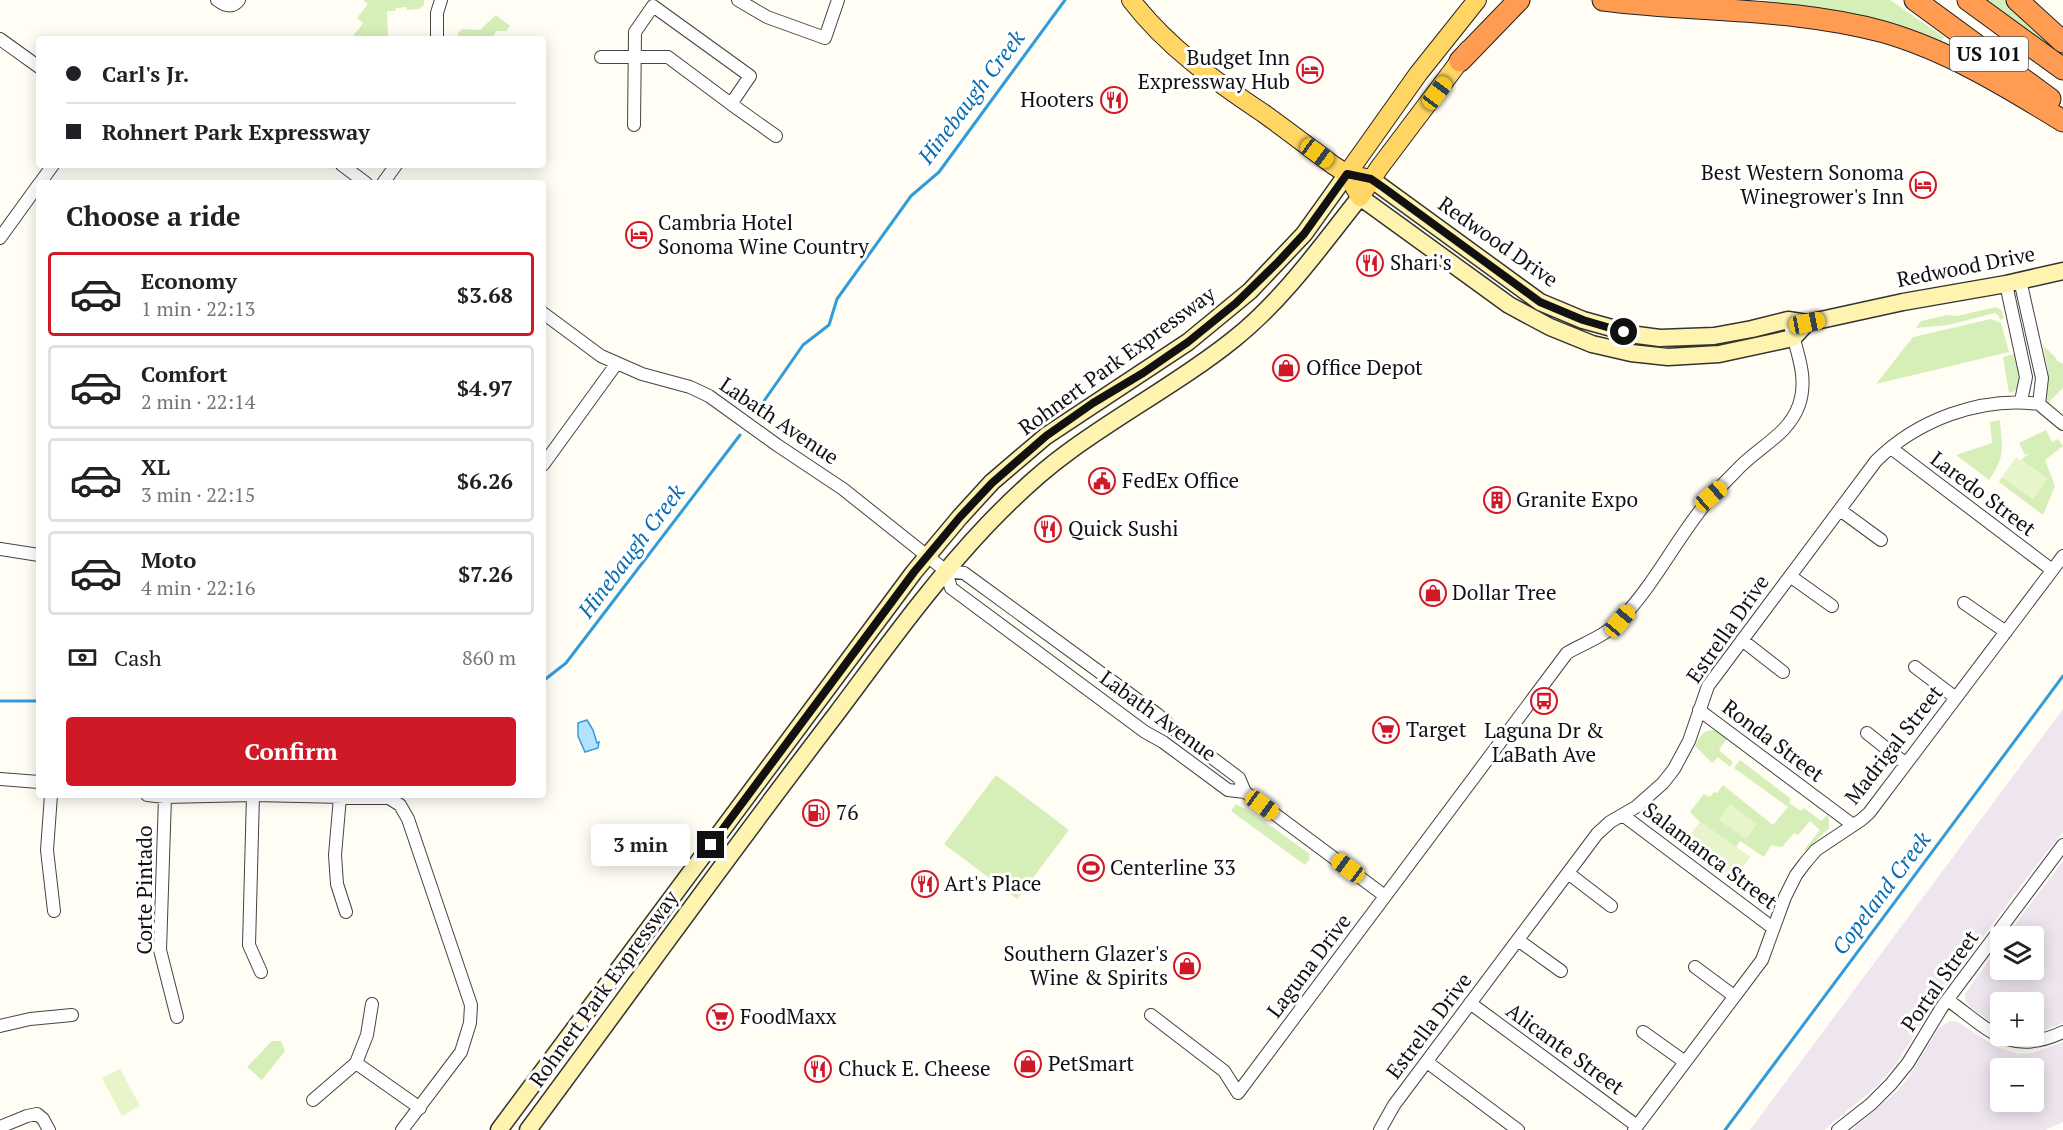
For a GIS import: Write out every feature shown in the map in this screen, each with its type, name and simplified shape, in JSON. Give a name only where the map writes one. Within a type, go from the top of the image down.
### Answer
[{"type":"highway","points":[[1460,62],[1519,0]]},
{"type":"highway","points":[[1603,0],[1800,16],[1886,33],[1961,62],[2063,121]]},
{"type":"highway","name":"US 101","points":[[1915,0],[2063,108]]},
{"type":"highway","name":"US 101","points":[[1968,0],[2063,69]]},
{"type":"highway","points":[[2016,0],[2063,42]]},
{"type":"main road","name":"Redwood Drive","points":[[1131,0],[1153,27],[1187,58],[1249,105],[1347,174],[1371,179],[1525,292],[1558,310],[1583,320],[1636,335],[1683,338],[1714,336],[1788,320],[1807,323],[2063,271]]},
{"type":"main road","name":"Rohnert Park Expressway","points":[[499,1130],[928,555],[992,483],[1032,448],[1093,403],[1188,342],[1250,291],[1304,234],[1418,74],[1477,0]]},
{"type":"main road","name":"Rohnert Park Expressway","points":[[528,1130],[684,916],[946,571],[987,525],[1037,476],[1068,452],[1205,362],[1237,338],[1269,308],[1360,197],[1371,179],[1507,0]]},
{"type":"main road","name":"Redwood Drive","points":[[1347,174],[1360,197],[1509,305],[1550,327],[1592,344],[1631,353],[1668,357],[1719,354],[1793,338]]},
{"type":"main road","points":[[1793,338],[1807,323]]},
{"type":"main road","points":[[1143,373],[1157,392]]},
{"type":"main road","points":[[669,902],[684,916]]},
{"type":"main road","points":[[590,1007],[609,1021]]},
{"type":"street","points":[[217,0],[225,6],[236,4],[239,0]]},
{"type":"street","points":[[437,36],[437,13],[441,0]]},
{"type":"street","points":[[738,0],[767,17],[825,38],[838,0]]},
{"type":"street","points":[[634,125],[635,33],[653,6],[750,76],[731,104]]},
{"type":"street","points":[[0,39],[36,65]]},
{"type":"street","points":[[601,57],[668,57],[776,136]]},
{"type":"street","points":[[346,168],[362,180]]},
{"type":"street","points":[[0,238],[36,189]]},
{"type":"street","points":[[2013,282],[2026,377],[2020,401]]},
{"type":"street","points":[[2013,282],[2042,378],[2038,404],[2063,424]]},
{"type":"street","name":"Labath Avenue","points":[[546,315],[601,356],[642,374],[690,387],[709,396],[843,489],[946,571],[951,588],[1145,732],[1163,742],[1227,790],[1245,792]]},
{"type":"street","name":"Laguna Drive","points":[[1151,1015],[1224,1071],[1238,1093],[1567,653],[1597,639],[1620,621],[1711,496],[1742,464],[1773,441],[1789,423],[1798,408],[1804,384],[1788,320]]},
{"type":"street","points":[[546,461],[617,363]]},
{"type":"street","name":"Estrella Drive","points":[[1380,1130],[1394,1105],[1603,827],[1624,816],[1657,789],[1674,769],[1689,741],[1708,686],[1876,461],[1925,425],[1946,416],[1981,406],[2020,401],[2038,404]]},
{"type":"street","name":"Laredo Street","points":[[1891,448],[2052,570]]},
{"type":"street","points":[[1840,510],[1881,540]]},
{"type":"street","points":[[0,549],[36,555]]},
{"type":"street","name":"Madrigal Street","points":[[1636,1128],[1762,960],[1789,888],[1805,863],[1823,845],[1869,813],[2063,556]]},
{"type":"street","name":"Labath Avenue","points":[[946,571],[964,573],[1157,714],[1239,778],[1245,792],[1385,896]]},
{"type":"street","points":[[1790,576],[1832,606]]},
{"type":"street","points":[[1964,603],[2006,632]]},
{"type":"street","points":[[1742,640],[1783,672]]},
{"type":"street","points":[[1915,667],[1956,698]]},
{"type":"street","name":"Ronda Street","points":[[1699,710],[1853,825]]},
{"type":"street","points":[[1867,733],[1906,764]]},
{"type":"street","points":[[0,779],[36,782]]},
{"type":"street","points":[[51,798],[47,850],[54,911]]},
{"type":"street","name":"Corte Pintado","points":[[165,798],[160,950],[177,1017]]},
{"type":"street","points":[[253,798],[249,945],[261,972]]},
{"type":"street","points":[[340,798],[334,855],[337,884],[346,912]]},
{"type":"street","points":[[389,798],[400,805],[408,819],[471,1005],[470,1023],[461,1052],[402,1130]]},
{"type":"street","name":"Salamanca Street","points":[[1624,816],[1773,928]]},
{"type":"street","name":"Portal Street","points":[[1838,1130],[1871,1104],[1908,1063],[1948,1000],[2063,845]]},
{"type":"street","points":[[1568,873],[1611,906]]},
{"type":"street","points":[[1518,940],[1561,971]]},
{"type":"street","points":[[1695,967],[1734,996]]},
{"type":"street","points":[[1948,1000],[2004,1038],[2018,1042],[2034,1043],[2063,1032]]},
{"type":"street","name":"Alicante Street","points":[[1470,1003],[1636,1128]]},
{"type":"street","points":[[313,1100],[356,1063],[367,1035],[372,1004]]},
{"type":"street","points":[[0,1026],[30,1019],[72,1015]]},
{"type":"street","points":[[1643,1032],[1685,1062]]},
{"type":"street","points":[[1427,1062],[1518,1130]]},
{"type":"street","points":[[356,1063],[420,1108]]},
{"type":"street","points":[[0,1127],[37,1114],[49,1130]]},
{"type":"shaded area","points":[[2063,709],[2063,832],[1936,1000],[1896,1064],[1877,1086],[1824,1130],[1750,1130]]},
{"type":"shaded area","points":[[2063,861],[2063,1023],[2044,1030],[2044,992],[1990,992],[1990,1021],[1970,1007],[1965,999],[1965,994],[1990,959],[1990,980],[2044,980],[2044,926],[2014,926]]},
{"type":"shaded area","points":[[1950,1021],[1958,1022],[1990,1043],[1990,1046],[2018,1054],[2033,1053],[2063,1042],[2063,1122],[2045,1130],[1852,1130],[1897,1091],[1909,1077],[1938,1029]]},
{"type":"green space","points":[[363,0],[424,0],[424,5],[419,9],[407,10],[406,7],[387,11],[388,36],[353,36],[363,23],[357,18],[368,4]]},
{"type":"green space","points":[[1765,0],[1890,0],[1944,37],[1941,42],[1893,23]]},
{"type":"green space","points":[[1983,0],[2006,0],[2063,50],[2063,59]]},
{"type":"green space","points":[[496,15],[510,26],[506,31],[496,31],[494,36],[458,36],[462,29],[480,30]]},
{"type":"green space","points":[[1996,307],[2002,311],[2004,318],[2000,320],[1995,313],[1948,325],[1916,328],[1921,321]]},
{"type":"green space","points":[[1991,319],[2001,323],[2009,352],[1876,384],[1913,337]]},
{"type":"green space","points":[[2043,345],[2056,360],[2063,364],[2063,388],[2048,403],[2045,396],[2048,371]]},
{"type":"green space","points":[[2014,354],[2015,358],[2018,358],[2020,379],[2017,388],[2009,393],[2003,357]]},
{"type":"green space","points":[[2000,420],[2002,452],[1989,480],[1956,455],[1992,443],[1990,422]]},
{"type":"green space","points":[[2046,430],[2052,442],[2058,439],[2063,446],[2045,460],[2055,486],[2043,515],[1999,482],[2002,477],[2033,499],[2047,479],[2021,460],[2030,453],[2025,455],[2019,443]]},
{"type":"green space","points":[[2016,457],[2047,479],[2033,499],[2002,477]]},
{"type":"green space","points":[[1714,730],[1722,733],[1727,739],[1719,750],[1733,762],[1730,767],[1718,757],[1712,763],[1695,746],[1704,733]]},
{"type":"green space","points":[[1740,760],[1791,799],[1789,803],[1801,811],[1804,808],[1821,821],[1827,815],[1829,828],[1806,851],[1804,850],[1820,830],[1810,821],[1798,835],[1794,833],[1782,847],[1771,845],[1764,857],[1740,841],[1736,847],[1750,857],[1734,879],[1685,843],[1700,822],[1690,812],[1704,794],[1710,797],[1714,792],[1717,793],[1723,785],[1773,825],[1788,807],[1734,768]]},
{"type":"green space","points":[[996,775],[1069,830],[1017,899],[944,844]]},
{"type":"green space","points":[[1236,804],[1310,854],[1305,865],[1231,811]]},
{"type":"green space","points":[[1730,804],[1757,824],[1746,839],[1719,820]]},
{"type":"green space","points":[[1701,822],[1750,857],[1734,879],[1685,843]]},
{"type":"green space","points":[[272,1041],[281,1041],[285,1051],[262,1080],[247,1067]]},
{"type":"green space","points":[[120,1069],[140,1106],[122,1116],[102,1078]]},
{"type":"water","points":[[587,720],[597,743],[599,742],[598,748],[585,752],[578,736],[578,723]]},
{"type":"waterway","name":"Hinebaugh Creek","points":[[755,414],[803,345],[829,325],[837,299],[911,196],[939,172],[1065,0]]},
{"type":"waterway","name":"Hinebaugh Creek","points":[[546,679],[566,663],[740,435]]},
{"type":"waterway","name":"Copeland Creek","points":[[1725,1130],[2063,676]]},
{"type":"waterway","name":"Hinebaugh Creek","points":[[0,701],[36,701]]},
{"type":"place","name":"Budget Inn Expressway Hub","points":[[1310,70]]},
{"type":"place","name":"Hooters","points":[[1114,100]]},
{"type":"place","name":"Best Western Sonoma Winegrower's Inn","points":[[1923,185]]},
{"type":"place","name":"Cambria Hotel Sonoma Wine Country","points":[[639,235]]},
{"type":"place","name":"Shari's","points":[[1370,263]]},
{"type":"place","name":"Office Depot","points":[[1286,368]]},
{"type":"place","name":"FedEx Office","points":[[1102,481]]},
{"type":"place","name":"Granite Expo","points":[[1497,500]]},
{"type":"place","name":"Quick Sushi","points":[[1048,529]]},
{"type":"place","name":"Dollar Tree","points":[[1433,593]]},
{"type":"place","name":"Laguna Dr & LaBath Ave","points":[[1544,701]]},
{"type":"place","name":"Target","points":[[1386,730]]},
{"type":"place","name":"76","points":[[816,813]]},
{"type":"place","name":"Centerline 33","points":[[1091,868]]},
{"type":"place","name":"Art's Place","points":[[925,884]]},
{"type":"place","name":"Southern Glazer's Wine & Spirits","points":[[1187,966]]},
{"type":"place","name":"FoodMaxx","points":[[720,1017]]},
{"type":"place","name":"PetSmart","points":[[1028,1064]]},
{"type":"place","name":"Chuck E. Cheese","points":[[818,1069]]},
{"type":"route","points":[[711,845],[914,572],[992,483],[1046,436],[1188,342],[1250,291],[1304,234],[1347,174],[1371,179],[1540,302],[1568,315],[1624,332]]}]
